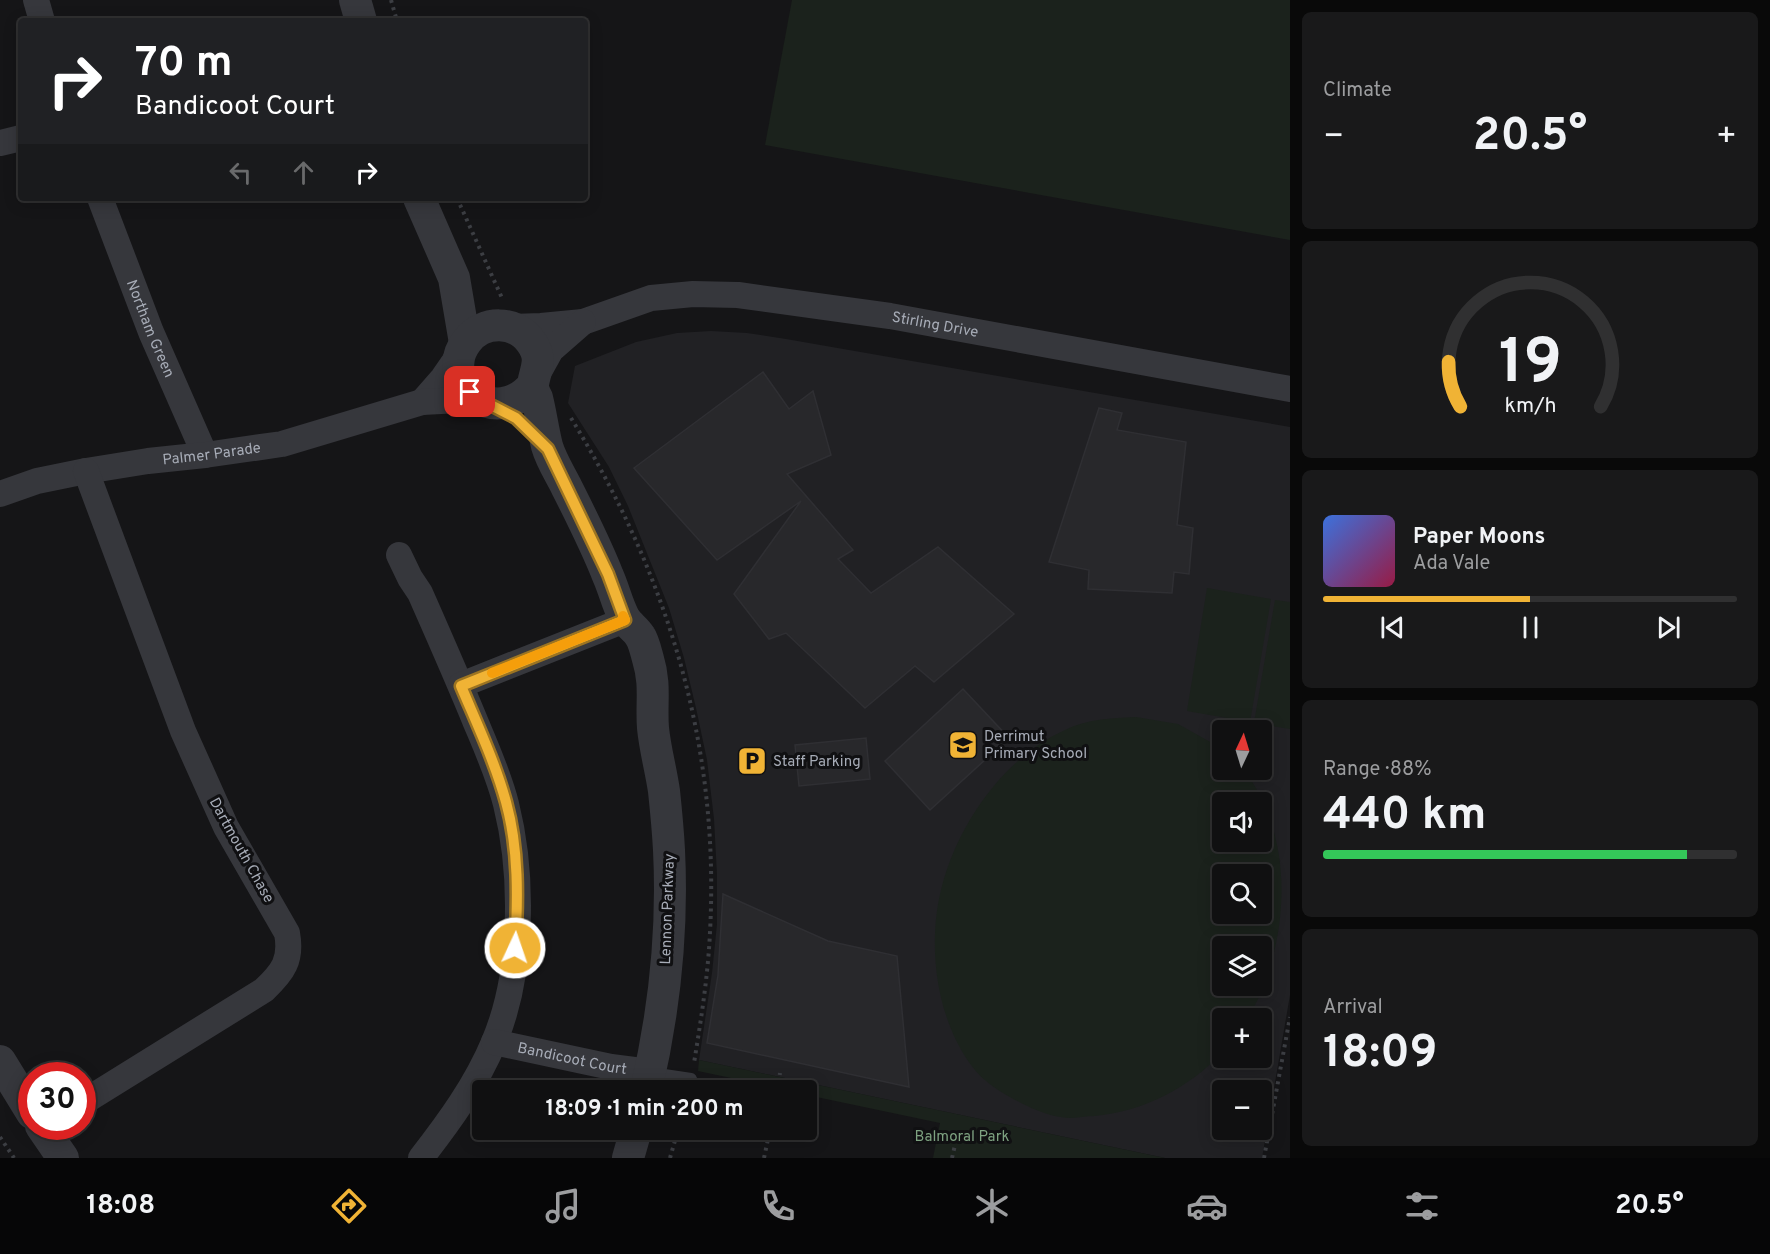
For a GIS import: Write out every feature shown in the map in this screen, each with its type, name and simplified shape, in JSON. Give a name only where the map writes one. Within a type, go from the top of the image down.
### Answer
[{"type":"street","points":[[36,0],[41,18]]},
{"type":"street","points":[[355,0],[360,18]]},
{"type":"street","points":[[0,143],[18,139]]},
{"type":"street","name":"Northam Green","points":[[101,201],[151,332],[205,455]]},
{"type":"street","name":"Lennon Parkway","points":[[420,201],[454,278],[463,347],[459,362],[460,373],[464,383],[485,401],[516,418],[548,449]]},
{"type":"street","name":"Lennon Parkway","points":[[454,278],[482,308],[508,326],[523,333],[531,342],[536,353],[538,366],[534,381],[548,449],[608,574],[625,620],[640,636],[649,661],[655,691],[653,727],[669,849],[669,903],[668,950],[659,1022],[648,1080]]},
{"type":"street","name":"Stirling Drive","points":[[508,326],[583,321],[651,298],[693,294],[748,296],[890,316],[1290,389]]},
{"type":"street","name":"Stirling Drive","points":[[534,381],[551,350],[583,321]]},
{"type":"street","points":[[422,402],[443,378],[472,334],[482,328],[508,326]]},
{"type":"street","points":[[485,401],[503,404],[514,401],[525,394],[534,381]]},
{"type":"street","name":"Palmer Parade","points":[[0,494],[37,481],[86,471],[282,444],[422,402],[485,401]]},
{"type":"street","name":"Dartmouth Chase","points":[[86,471],[183,731],[226,827],[287,933],[289,947],[285,965],[264,990],[96,1094]]},
{"type":"street","points":[[399,555],[420,593],[490,756],[506,802],[515,852],[517,889],[515,948],[505,1011],[494,1042],[470,1089],[446,1126],[421,1158]]},
{"type":"street","points":[[461,686],[625,620]]},
{"type":"street","name":"Bandicoot Court","points":[[494,1042],[611,1067],[645,1080]]},
{"type":"street","points":[[0,1061],[18,1089]]},
{"type":"street","points":[[51,1140],[63,1158]]},
{"type":"street","points":[[628,1158],[633,1140]]},
{"type":"lane","points":[[670,1080],[691,1079]]},
{"type":"path","points":[[391,0],[396,18]]},
{"type":"path","points":[[1264,1158],[1290,1017]]},
{"type":"path","points":[[779,1080],[780,1073]]},
{"type":"path","points":[[0,1137],[15,1158]]},
{"type":"path","points":[[670,1158],[675,1140]]},
{"type":"path","points":[[764,1158],[768,1140]]},
{"type":"path","points":[[952,1158],[955,1145]]},
{"type":"shaded area","name":"Derrimut Primary School","points":[[711,331],[747,333],[1290,427],[1290,995],[1272,1100],[1272,1080],[1212,1080],[1212,1140],[1265,1140],[1262,1158],[1165,1158],[817,1085],[817,1080],[794,1080],[699,1060],[717,924],[714,819],[707,760],[684,658],[669,608],[628,506],[609,467],[568,403],[575,366],[636,342],[677,333]]},
{"type":"green space","points":[[792,0],[1290,0],[1290,240],[765,145]]},
{"type":"green space","points":[[1207,588],[1271,599],[1250,720],[1187,711]]},
{"type":"green space","points":[[1275,600],[1290,602],[1290,729],[1272,726],[1272,720],[1255,720]]},
{"type":"green space","points":[[1136,717],[1178,724],[1212,743],[1212,780],[1250,780],[1258,792],[1212,792],[1212,852],[1272,852],[1272,828],[1281,874],[1281,902],[1272,959],[1272,936],[1212,936],[1212,996],[1259,996],[1252,1008],[1212,1008],[1212,1063],[1180,1087],[1148,1103],[1113,1113],[1068,1118],[1050,1115],[1032,1108],[993,1087],[971,1065],[959,1046],[949,1024],[937,978],[935,931],[937,908],[942,886],[960,838],[987,794],[1004,774],[1043,742],[1065,730],[1091,721]]},
{"type":"green space","name":"Balmoral Park","points":[[699,1060],[794,1080],[741,1080],[698,1071]]},
{"type":"green space","name":"Balmoral Park","points":[[817,1085],[1165,1158],[933,1158],[940,1123],[817,1097]]},
{"type":"building","points":[[763,372],[789,409],[813,391],[831,455],[787,474],[853,550],[838,559],[871,593],[938,547],[1014,614],[934,682],[915,666],[865,708],[786,633],[769,639],[734,594],[801,501],[717,560],[634,468]]},
{"type":"building","points":[[1099,408],[1122,413],[1117,430],[1186,442],[1177,525],[1193,528],[1189,574],[1174,572],[1172,593],[1088,589],[1089,570],[1049,562]]},
{"type":"building","points":[[963,689],[1009,738],[930,810],[885,761]]},
{"type":"building","points":[[866,738],[870,779],[799,786],[795,745]]},
{"type":"building","points":[[723,894],[828,941],[897,956],[909,1087],[707,1043],[718,975]]},
{"type":"slow traffic","points":[[492,673],[625,620],[623,616]]},
{"type":"place","name":"Derrimut Primary School","points":[[963,745]]},
{"type":"place","name":"Staff Parking","points":[[752,761]]},
{"type":"route","points":[[470,392],[516,418],[548,449],[608,574],[625,620],[461,686],[490,756],[506,802],[512,828],[517,889],[515,948]]}]
